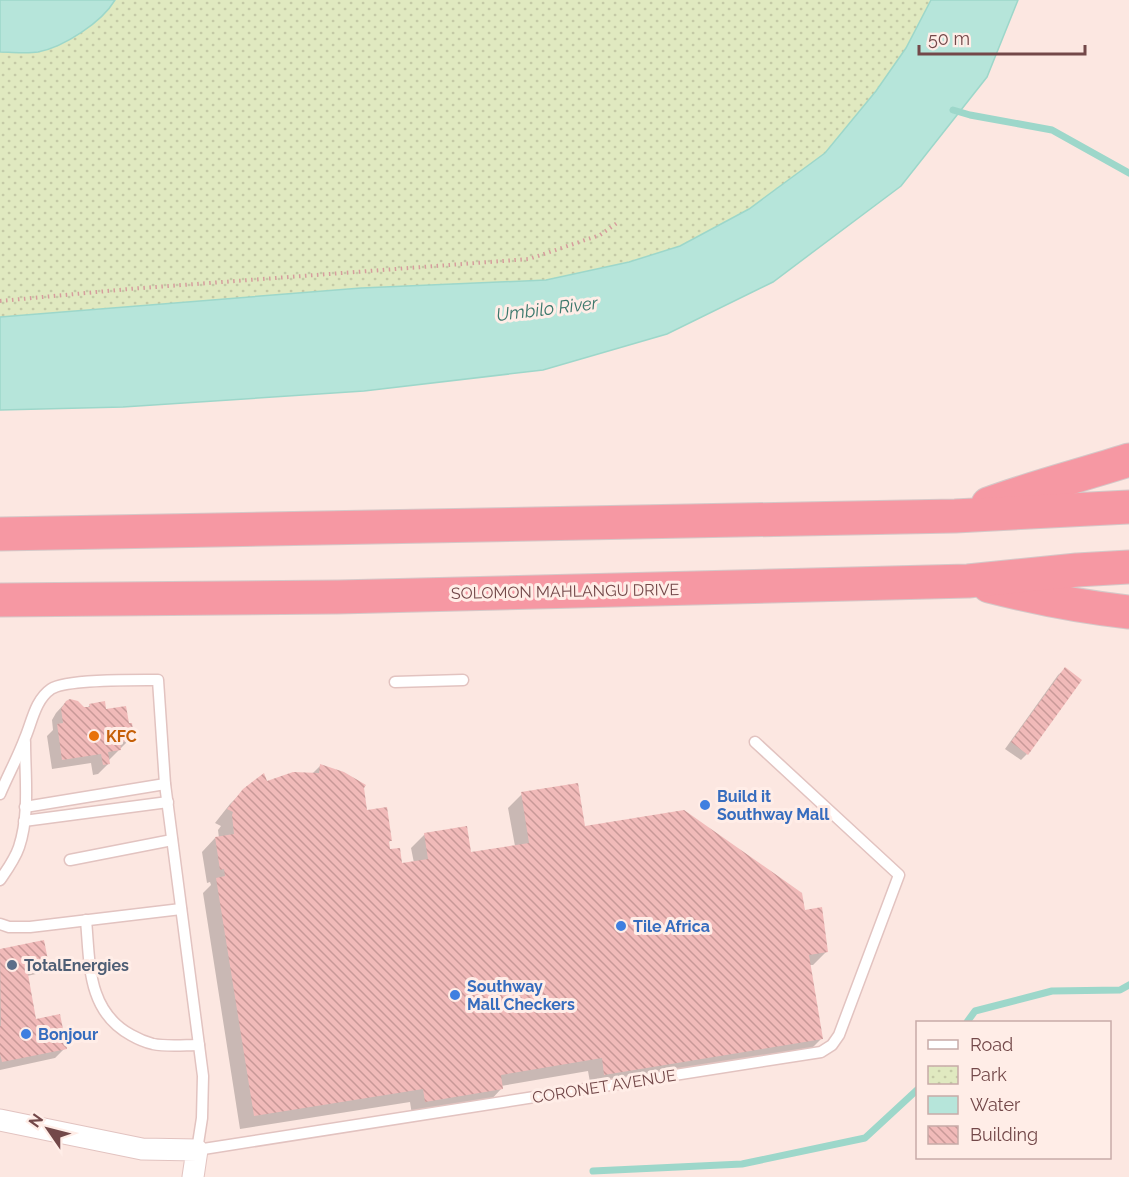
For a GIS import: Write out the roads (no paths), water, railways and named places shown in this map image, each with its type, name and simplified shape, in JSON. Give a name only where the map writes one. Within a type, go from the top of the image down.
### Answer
[{"type":"highway","points":[[955,516],[1028,489],[1083,475],[1129,459]]},
{"type":"highway","points":[[0,534],[955,516],[1129,507]]},
{"type":"highway","name":"SOLOMON MAHLANGU DRIVE","points":[[1,600],[338,597],[968,581],[1129,567]]},
{"type":"highway","points":[[968,581],[1041,599],[1129,612]]},
{"type":"street","name":"CORONET AVENUE","points":[[0,1120],[142,1149],[196,1150]]},
{"type":"street","points":[[193,1177],[196,1150]]},
{"type":"lane","points":[[0,794],[25,739],[32,717],[41,700],[52,689],[67,683],[158,680],[165,784],[203,1076],[202,1118],[196,1150]]},
{"type":"lane","points":[[395,682],[463,680]]},
{"type":"lane","points":[[0,880],[18,849],[23,832],[25,739]]},
{"type":"lane","name":"CORONET AVENUE","points":[[196,1150],[821,1052],[832,1046],[839,1035],[899,876],[755,742]]},
{"type":"lane","points":[[25,807],[165,784]]},
{"type":"lane","points":[[24,821],[168,802]]},
{"type":"lane","points":[[70,860],[172,840]]},
{"type":"lane","points":[[0,924],[9,927],[30,927],[181,909]]},
{"type":"lane","points":[[86,921],[92,981],[99,1003],[109,1019],[140,1040],[154,1044],[199,1045]]},
{"type":"water","points":[[0,0],[115,0],[92,25],[70,39],[48,49],[24,53],[0,52]]},
{"type":"water","name":"Umbilo River","points":[[931,0],[1018,0],[987,77],[901,186],[773,282],[667,334],[543,370],[364,391],[123,407],[0,410],[0,317],[361,288],[546,280],[629,262],[680,246],[749,209],[825,153],[876,91],[906,48]]},
{"type":"waterway","points":[[953,110],[1052,130],[1129,173]]},
{"type":"waterway","points":[[968,1021],[975,1011],[1052,991],[1120,990],[1129,985]]},
{"type":"waterway","points":[[593,1171],[742,1164],[865,1138],[916,1091]]},
{"type":"place","name":"KFC","points":[[94,736]]},
{"type":"place","name":"Build it Southway Mall","points":[[705,805]]},
{"type":"place","name":"Tile Africa","points":[[621,926]]},
{"type":"place","name":"TotalEnergies","points":[[12,965]]},
{"type":"place","name":"Southway Mall Checkers","points":[[455,995]]},
{"type":"place","name":"Bonjour","points":[[26,1034]]}]
